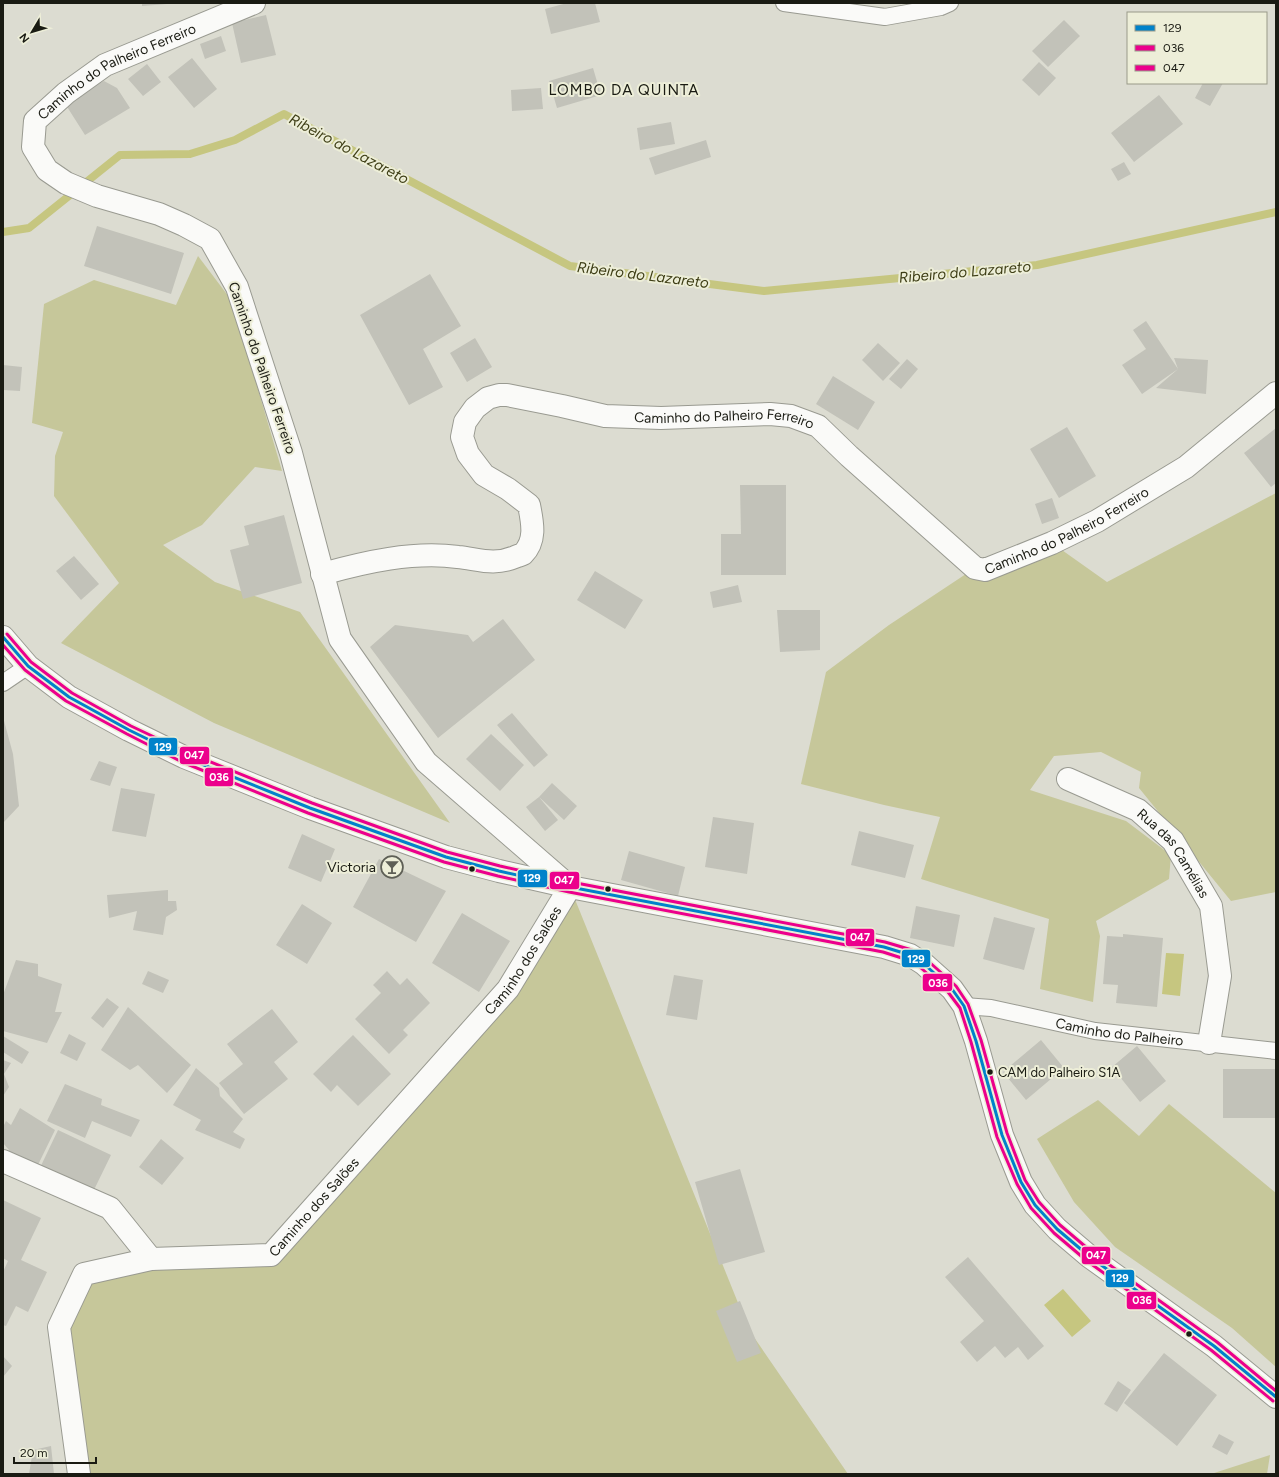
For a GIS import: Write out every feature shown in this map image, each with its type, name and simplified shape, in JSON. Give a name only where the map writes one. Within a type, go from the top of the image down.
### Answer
[{"type":"street","name":"Caminho do Palheiro Ferreiro","points":[[254,3],[105,65],[66,93],[35,121],[33,148],[47,170],[66,183],[97,196],[159,214],[210,239],[237,287],[291,453],[340,639],[426,762],[570,887]]},
{"type":"street","name":"Caminho do Palheiro Ferreiro","points":[[322,574],[352,566],[395,558],[425,556],[457,557],[495,563],[522,554],[532,541],[533,526],[529,505],[508,489],[484,475],[468,454],[462,437],[465,422],[475,408],[488,398],[499,394],[605,416],[661,418],[770,414],[791,416],[818,426],[849,456],[975,568],[984,570],[1052,543],[1097,521],[1186,466],[1276,393]]},
{"type":"street","points":[[3,637],[28,666],[69,697],[129,730],[184,757],[310,808],[446,857],[570,887],[884,946],[910,955],[924,964],[952,989],[964,1006],[981,1056],[1002,1135],[1021,1182],[1035,1205],[1057,1229],[1090,1257],[1214,1346],[1276,1397]]},
{"type":"street","name":"Rua das Camélias","points":[[1068,779],[1138,810],[1173,841],[1211,906],[1220,976],[1209,1043]]},
{"type":"street","name":"Caminho dos Salões","points":[[79,1474],[59,1327],[84,1274],[151,1260],[270,1255],[508,989],[570,887]]},
{"type":"street","points":[[3,1161],[110,1208],[151,1260]]},
{"type":"lane","points":[[784,3],[886,17],[941,7],[950,3]]},
{"type":"lane","points":[[3,683],[28,666]]},
{"type":"lane","name":"Caminho do Palheiro","points":[[964,1006],[991,1008],[1095,1031],[1276,1051]]},
{"type":"green space","points":[[198,256],[232,301],[282,471],[255,467],[202,525],[163,545],[215,582],[300,612],[450,823],[214,723],[61,643],[119,583],[54,496],[55,456],[63,432],[32,423],[44,304],[94,280],[176,305]]},
{"type":"green space","points":[[1276,493],[1276,892],[1231,901],[1139,788],[1141,772],[1101,752],[1054,756],[1030,790],[1126,821],[1171,855],[1169,879],[1096,921],[1100,936],[1093,1002],[1040,989],[1049,919],[921,879],[940,817],[884,805],[801,784],[826,672],[889,625],[975,568],[1052,543],[1107,582]]},
{"type":"green space","points":[[570,887],[749,1330],[848,1474],[79,1474],[61,1324],[84,1274],[271,1255],[508,989]]},
{"type":"green space","points":[[1098,1100],[1139,1136],[1169,1104],[1276,1193],[1276,1367],[1232,1328],[1115,1247],[1074,1202],[1037,1139]]},
{"type":"green space","points":[[1270,1455],[1267,1474],[1211,1474]]},
{"type":"shaded area","points":[[1166,953],[1184,954],[1180,996],[1162,994]]},
{"type":"shaded area","points":[[1063,1289],[1091,1321],[1072,1337],[1044,1305]]},
{"type":"building","points":[[142,3],[166,3],[167,4],[142,6]]},
{"type":"building","points":[[567,3],[595,3],[600,22],[551,34],[545,9]]},
{"type":"building","points":[[266,15],[276,55],[241,63],[232,23]]},
{"type":"building","points":[[1064,20],[1080,36],[1048,67],[1032,51]]},
{"type":"building","points":[[221,36],[226,51],[205,59],[200,44]]},
{"type":"building","points":[[192,58],[217,89],[194,108],[168,77]]},
{"type":"building","points":[[1039,62],[1056,78],[1039,96],[1022,80]]},
{"type":"building","points":[[147,64],[161,82],[143,96],[128,79]]},
{"type":"building","points":[[593,68],[601,95],[557,108],[549,81]]},
{"type":"building","points":[[104,81],[117,88],[130,108],[85,135],[64,102]]},
{"type":"building","points":[[1202,84],[1222,84],[1210,106],[1195,98]]},
{"type":"building","points":[[541,88],[543,109],[512,111],[511,90]]},
{"type":"building","points":[[1159,95],[1183,124],[1134,162],[1111,133]]},
{"type":"building","points":[[671,122],[675,144],[640,150],[637,128]]},
{"type":"building","points":[[706,140],[711,157],[655,175],[649,158]]},
{"type":"building","points":[[1124,162],[1131,174],[1118,181],[1111,169]]},
{"type":"building","points":[[97,226],[184,253],[171,294],[84,266]]},
{"type":"building","points":[[430,274],[461,326],[423,349],[443,387],[409,405],[360,315]]},
{"type":"building","points":[[1146,321],[1178,369],[1142,394],[1122,365],[1146,349],[1133,330]]},
{"type":"building","points":[[475,338],[492,367],[467,382],[450,353]]},
{"type":"building","points":[[878,343],[900,363],[883,381],[862,360]]},
{"type":"building","points":[[1174,358],[1208,360],[1206,394],[1156,388],[1178,369]]},
{"type":"building","points":[[907,359],[918,369],[901,389],[889,379]]},
{"type":"building","points":[[3,365],[22,367],[20,391],[3,390]]},
{"type":"building","points":[[833,376],[875,402],[858,430],[816,404]]},
{"type":"building","points":[[1067,427],[1096,476],[1059,498],[1030,449]]},
{"type":"building","points":[[1276,428],[1276,483],[1271,487],[1244,453]]},
{"type":"building","points":[[740,485],[786,485],[786,575],[721,575],[721,534],[741,534]]},
{"type":"building","points":[[1052,498],[1059,518],[1042,524],[1035,504]]},
{"type":"building","points":[[284,515],[302,583],[243,599],[230,550],[249,545],[244,526]]},
{"type":"building","points":[[74,556],[99,584],[81,600],[56,571]]},
{"type":"building","points":[[595,571],[643,600],[625,629],[577,600]]},
{"type":"building","points":[[738,585],[742,602],[713,608],[710,592]]},
{"type":"building","points":[[777,610],[820,610],[820,650],[780,652]]},
{"type":"building","points":[[503,619],[535,660],[438,738],[370,647],[395,625],[468,635],[473,642]]},
{"type":"building","points":[[512,713],[548,755],[534,767],[497,725]]},
{"type":"building","points":[[3,717],[13,754],[19,806],[3,823]]},
{"type":"building","points":[[491,734],[524,765],[500,791],[466,759]]},
{"type":"building","points":[[99,761],[117,767],[110,786],[90,780]]},
{"type":"building","points":[[552,783],[577,806],[564,820],[539,797]]},
{"type":"building","points":[[121,788],[155,794],[146,837],[112,831]]},
{"type":"building","points":[[539,797],[558,820],[545,831],[526,807]]},
{"type":"building","points":[[713,817],[754,823],[747,874],[705,867]]},
{"type":"building","points":[[859,831],[914,845],[905,878],[851,865]]},
{"type":"building","points":[[302,834],[335,849],[321,882],[288,868]]},
{"type":"building","points":[[629,851],[685,867],[678,896],[621,880]]},
{"type":"building","points":[[379,859],[446,891],[416,942],[353,907]]},
{"type":"building","points":[[168,890],[168,901],[176,901],[177,910],[166,917],[163,935],[133,930],[137,911],[109,918],[107,895]]},
{"type":"building","points":[[302,904],[332,923],[307,964],[276,945]]},
{"type":"building","points":[[916,906],[960,915],[954,947],[910,938]]},
{"type":"building","points":[[462,913],[510,941],[479,992],[432,963]]},
{"type":"building","points":[[994,917],[1035,928],[1024,970],[983,959]]},
{"type":"building","points":[[1123,934],[1163,938],[1157,1007],[1116,1003],[1118,985],[1103,984],[1107,936],[1123,937]]},
{"type":"building","points":[[16,960],[38,964],[38,976],[62,984],[55,1012],[62,1012],[47,1043],[3,1031],[3,995]]},
{"type":"building","points":[[148,971],[169,980],[163,993],[142,984]]},
{"type":"building","points":[[387,971],[400,985],[407,978],[430,1003],[403,1030],[408,1035],[389,1054],[355,1019],[381,993],[373,985]]},
{"type":"building","points":[[674,975],[703,980],[697,1020],[666,1015]]},
{"type":"building","points":[[107,998],[119,1007],[103,1028],[91,1018]]},
{"type":"building","points":[[128,1007],[191,1065],[167,1093],[138,1065],[130,1070],[101,1050]]},
{"type":"building","points":[[272,1009],[298,1042],[274,1062],[288,1079],[244,1114],[219,1083],[243,1064],[227,1044]]},
{"type":"building","points":[[69,1034],[86,1043],[77,1061],[60,1053]]},
{"type":"building","points":[[353,1035],[391,1074],[358,1106],[337,1085],[331,1092],[313,1074]]},
{"type":"building","points":[[3,1036],[29,1052],[22,1064],[3,1052]]},
{"type":"building","points":[[1041,1040],[1064,1068],[1026,1100],[1003,1072]]},
{"type":"building","points":[[1137,1046],[1166,1081],[1140,1102],[1112,1067]]},
{"type":"building","points":[[3,1060],[11,1063],[4,1074],[9,1087],[3,1096]]},
{"type":"building","points":[[196,1068],[219,1088],[220,1096],[243,1119],[233,1132],[245,1139],[240,1149],[195,1130],[201,1120],[173,1105]]},
{"type":"building","points":[[1223,1069],[1276,1069],[1276,1118],[1223,1118]]},
{"type":"building","points":[[65,1084],[102,1099],[101,1105],[140,1120],[131,1137],[92,1121],[85,1138],[47,1121]]},
{"type":"building","points":[[20,1108],[55,1130],[35,1171],[7,1154],[9,1150],[3,1143],[3,1127],[6,1121],[11,1125]]},
{"type":"building","points":[[58,1130],[111,1155],[91,1196],[38,1172]]},
{"type":"building","points":[[161,1139],[184,1158],[162,1185],[139,1167]]},
{"type":"building","points":[[740,1169],[765,1252],[719,1265],[695,1182]]},
{"type":"building","points":[[3,1200],[41,1218],[21,1260],[47,1272],[28,1312],[16,1306],[6,1326],[3,1325],[3,1272],[8,1261],[3,1258]]},
{"type":"building","points":[[968,1257],[1044,1346],[1028,1360],[1018,1347],[1005,1358],[995,1346],[977,1362],[960,1342],[984,1321],[945,1277]]},
{"type":"building","points":[[740,1301],[761,1353],[737,1362],[716,1311]]},
{"type":"building","points":[[1164,1353],[1217,1395],[1177,1446],[1124,1403]]},
{"type":"building","points":[[3,1356],[12,1366],[3,1377]]},
{"type":"building","points":[[1118,1381],[1131,1390],[1117,1412],[1104,1404]]},
{"type":"building","points":[[1219,1434],[1234,1442],[1227,1455],[1212,1447]]},
{"type":"building","points":[[51,1446],[54,1474],[29,1474],[33,1450]]},
{"type":"waterway","name":"Ribeiro do Lazareto","points":[[3,232],[29,228],[120,155],[190,154],[235,140],[284,114],[570,266],[764,291],[1037,265],[1276,212]]},
{"type":"transit line","name":"047","points":[[7,634],[31,662],[72,693],[131,726],[186,752],[312,803],[447,852],[571,882],[885,942],[912,950],[927,960],[956,986],[968,1004],[981,1040],[1007,1133],[1025,1180],[1039,1202],[1060,1225],[1093,1253],[1217,1342],[1276,1391]]},
{"type":"transit line","name":"129","points":[[3,637],[28,666],[69,697],[129,730],[184,757],[310,808],[446,857],[570,887],[884,947],[910,955],[924,964],[952,989],[964,1006],[976,1041],[1002,1135],[1021,1182],[1035,1205],[1057,1229],[1090,1257],[1214,1346],[1276,1397]]},
{"type":"transit line","name":"036","points":[[3,645],[25,670],[66,701],[182,762],[308,813],[444,862],[569,892],[883,952],[908,960],[921,968],[948,992],[960,1008],[997,1137],[1017,1184],[1031,1208],[1054,1233],[1087,1261],[1211,1350],[1273,1401]]},
{"type":"place","name":"Victoria","points":[[392,867]]},
{"type":"place","name":"CAM do Palheiro S1A","points":[[990,1072]]},
{"type":"district","name":"LOMBO DA QUINTA","points":[[624,90]]}]
